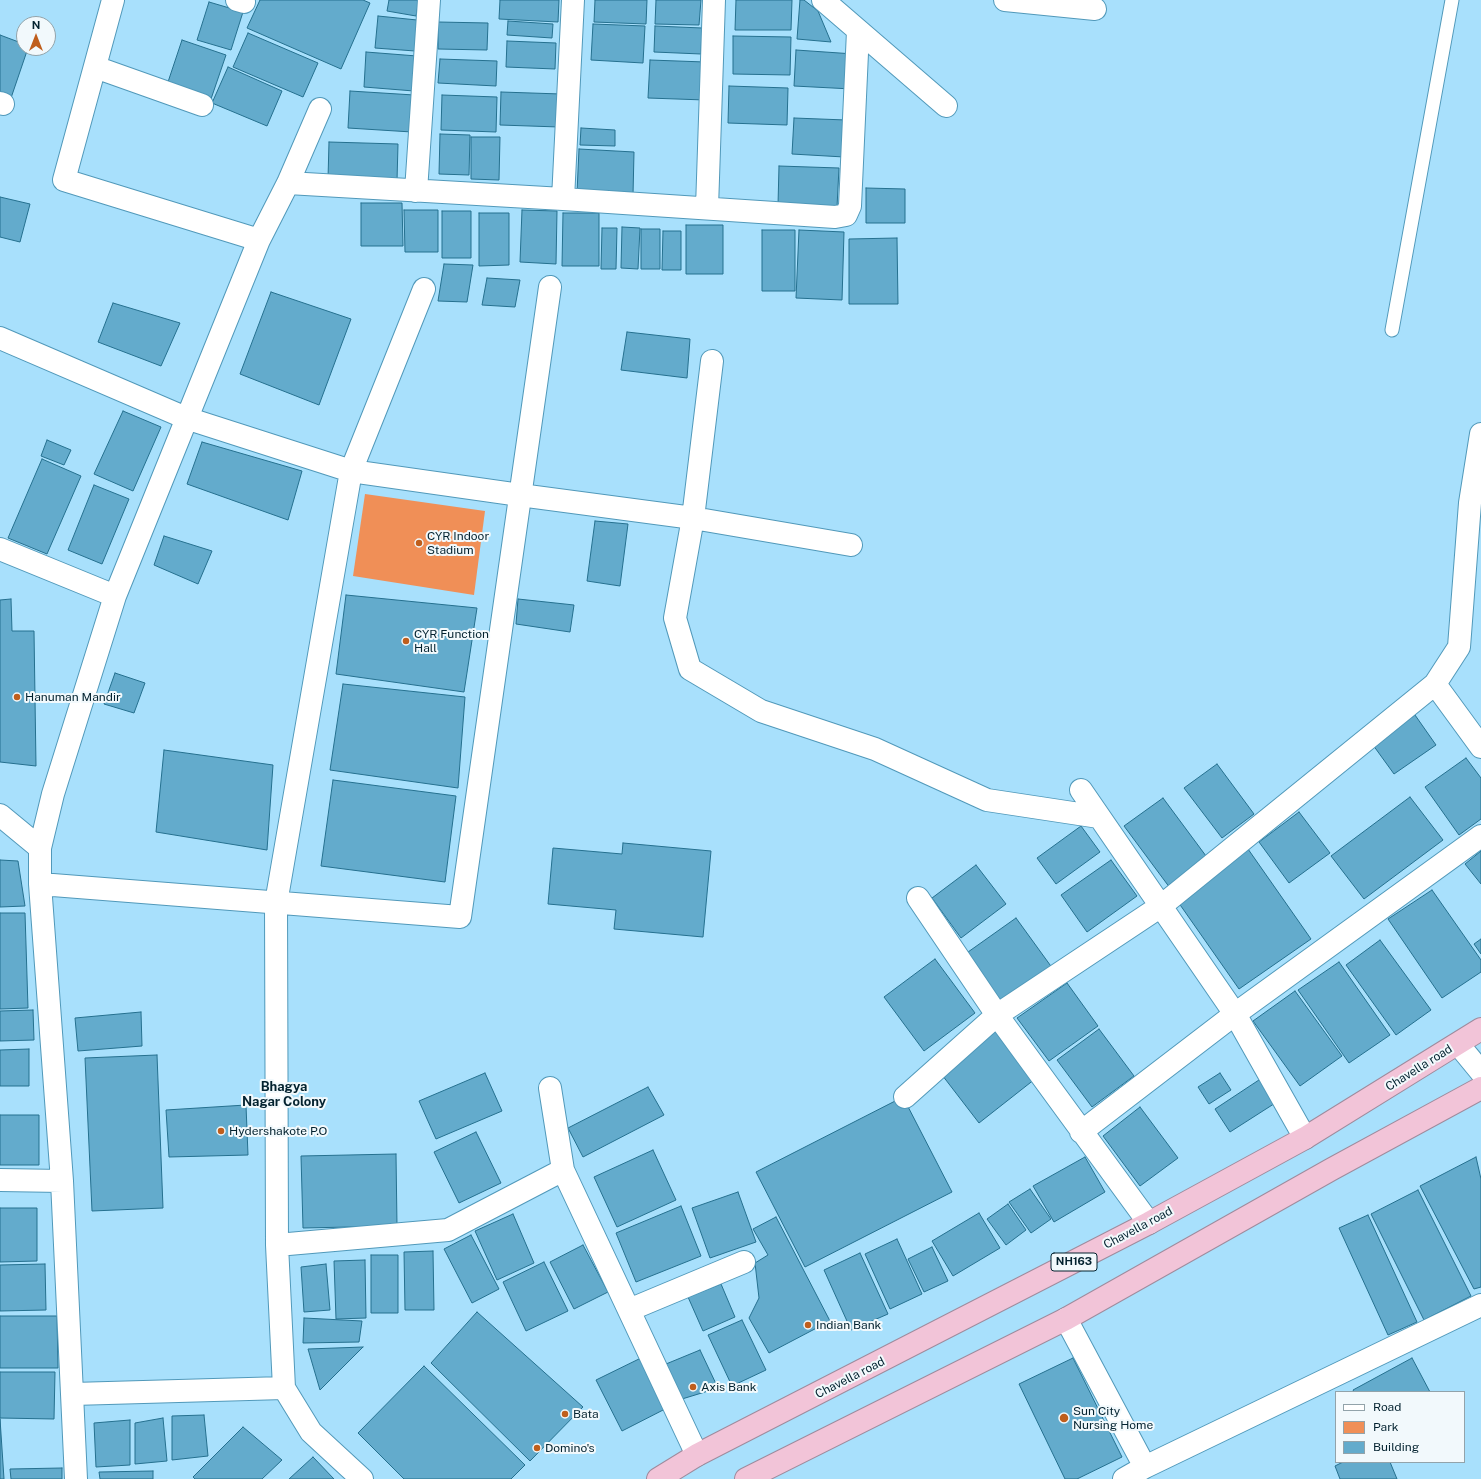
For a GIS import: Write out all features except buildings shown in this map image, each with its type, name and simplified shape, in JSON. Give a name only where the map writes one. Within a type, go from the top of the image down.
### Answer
[{"type":"highway","name":"Chavella road","points":[[658,1479],[697,1456],[1149,1223],[1305,1138],[1481,1029]]},
{"type":"highway","points":[[746,1479],[1066,1319],[1481,1088]]},
{"type":"street","points":[[113,0],[64,180],[258,240]]},
{"type":"street","points":[[416,191],[429,0]]},
{"type":"street","points":[[563,199],[573,0]]},
{"type":"street","points":[[707,208],[714,0]]},
{"type":"street","points":[[823,0],[946,106]]},
{"type":"street","points":[[1004,0],[1095,9]]},
{"type":"street","points":[[288,184],[563,199],[835,217],[846,215],[850,206],[858,31]]},
{"type":"street","points":[[95,67],[202,105]]},
{"type":"street","points":[[76,1479],[62,1181],[40,884],[40,848],[53,794],[115,596],[258,240],[288,184],[320,108]]},
{"type":"street","points":[[40,884],[460,916],[550,287]]},
{"type":"street","points":[[362,1479],[311,1432],[284,1388],[277,1245],[276,903],[351,471],[424,289]]},
{"type":"street","points":[[0,338],[186,418],[351,471],[693,518],[851,545]]},
{"type":"street","points":[[712,361],[693,518],[675,618],[690,669],[761,711],[875,749],[987,800],[1099,817]]},
{"type":"street","points":[[905,1097],[997,1016],[1161,906],[1435,684],[1459,646],[1470,503],[1481,434]]},
{"type":"street","points":[[0,549],[115,596]]},
{"type":"street","points":[[1435,684],[1481,747]]},
{"type":"street","points":[[1080,790],[1236,1014],[1305,1138]]},
{"type":"street","points":[[0,815],[40,848]]},
{"type":"street","points":[[1081,1132],[1236,1014],[1481,836]]},
{"type":"street","points":[[918,898],[997,1016],[1149,1223]]},
{"type":"street","points":[[1458,1044],[1481,1072]]},
{"type":"street","points":[[550,1088],[563,1170],[697,1456]]},
{"type":"street","points":[[277,1245],[448,1230],[563,1170]]},
{"type":"street","points":[[0,1180],[62,1181]]},
{"type":"street","points":[[629,1310],[744,1262]]},
{"type":"street","points":[[1124,1479],[1481,1305]]},
{"type":"street","points":[[1066,1319],[1145,1468]]},
{"type":"street","points":[[73,1394],[284,1388]]},
{"type":"lane","points":[[1392,330],[1452,0]]},
{"type":"green space","name":"CYR Indoor Stadium","points":[[365,494],[485,511],[474,595],[353,576]]},
{"type":"place","name":"CYR Indoor Stadium","points":[[419,543]]},
{"type":"place","name":"CYR Function Hall","points":[[406,641]]},
{"type":"place","name":"Hanuman Mandir","points":[[17,697]]},
{"type":"place","name":"Hydershakote P.O","points":[[221,1131]]},
{"type":"place","name":"Indian Bank","points":[[808,1325]]},
{"type":"place","name":"Axis Bank","points":[[693,1387]]},
{"type":"place","name":"Bata","points":[[565,1414]]},
{"type":"place","name":"Sun City Nursing Home","points":[[1064,1418]]},
{"type":"place","name":"Domino's","points":[[537,1448]]},
{"type":"district","name":"Bhagya Nagar Colony","points":[[284,1094]]}]
